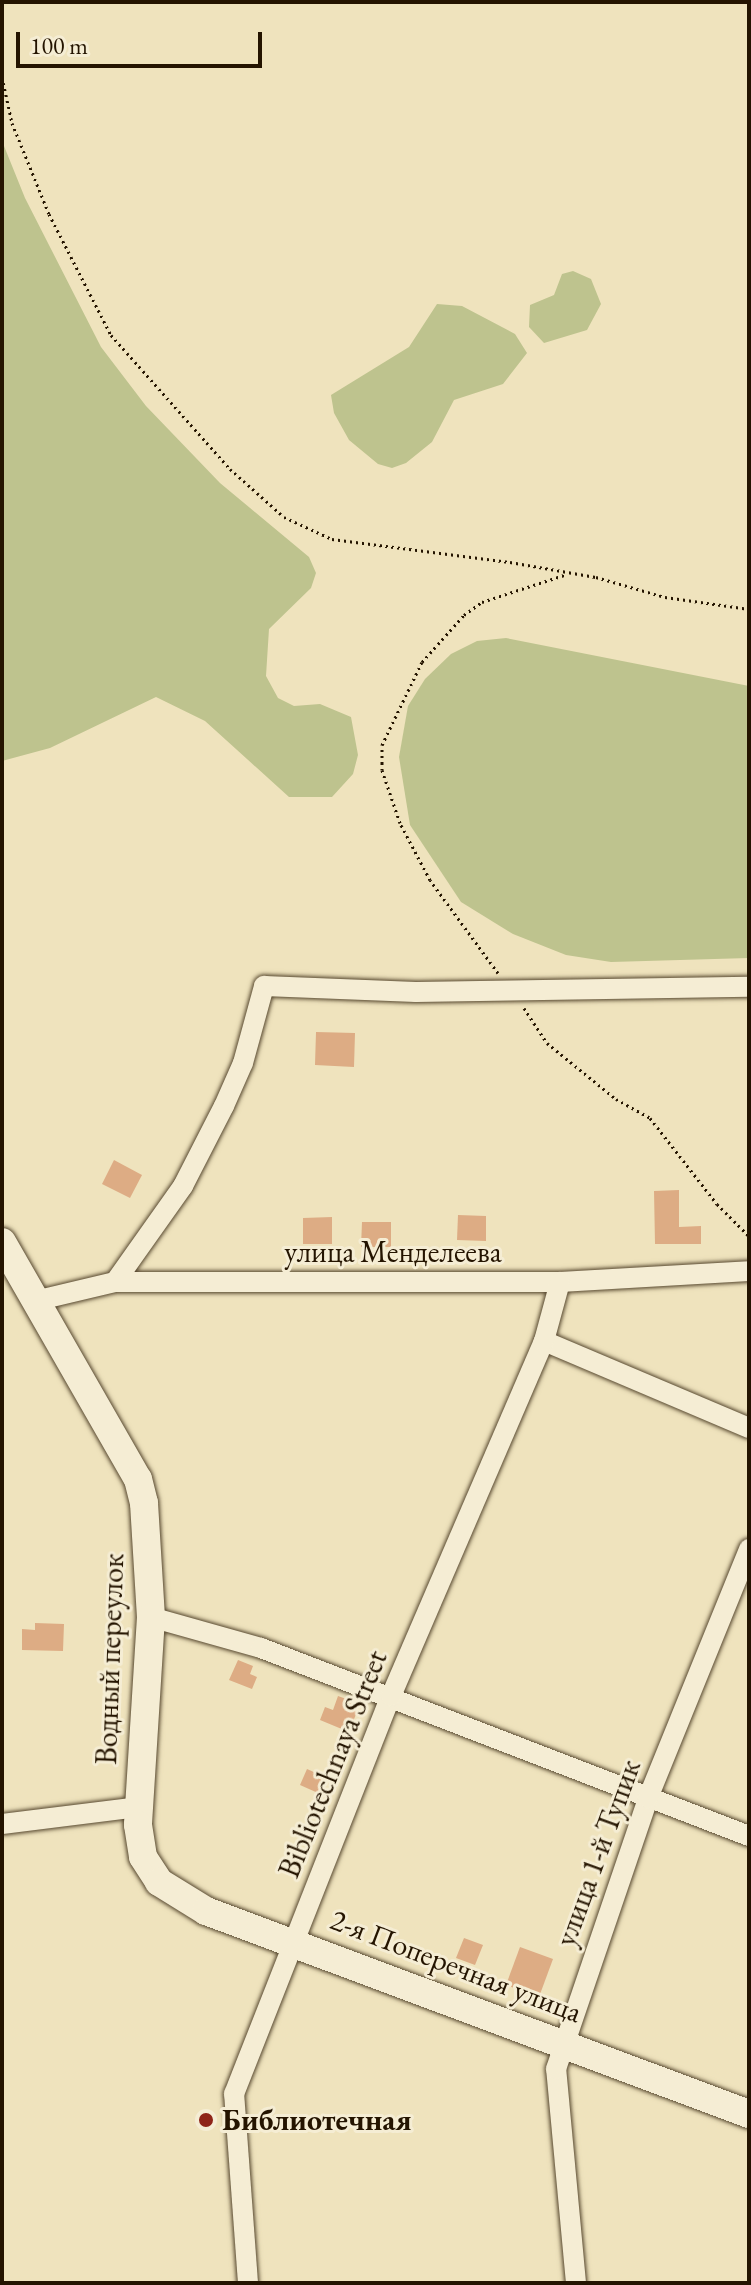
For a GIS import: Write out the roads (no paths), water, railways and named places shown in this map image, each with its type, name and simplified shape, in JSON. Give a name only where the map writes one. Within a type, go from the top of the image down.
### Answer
[{"type":"street","points":[[115,1282],[183,1186],[224,1106],[243,1063],[264,986],[512,990],[749,987]]},
{"type":"street","name":"Водный переулок","points":[[2,1242],[39,1300],[138,1479],[150,1559],[151,1617],[138,1807],[139,1841],[148,1869]]},
{"type":"street","name":"улица Менделеева","points":[[39,1300],[115,1282],[560,1282],[749,1271]]},
{"type":"street","name":"Bibliotechnaya Street","points":[[248,2283],[232,2109],[253,2037],[391,1696],[544,1341],[560,1282]]},
{"type":"street","points":[[544,1341],[749,1428]]},
{"type":"street","name":"улица 1-й Тупик","points":[[576,2283],[556,2084],[563,2042],[648,1798],[749,1549]]},
{"type":"street","points":[[151,1617],[261,1648],[749,1836]]},
{"type":"street","name":"Водный переулок","points":[[2,1824],[138,1807]]},
{"type":"street","name":"2-я Поперечная улица","points":[[148,1869],[177,1896],[206,1911],[294,1941],[749,2114]]},
{"type":"place","name":"Библиотечная","points":[[206,2120]]}]
